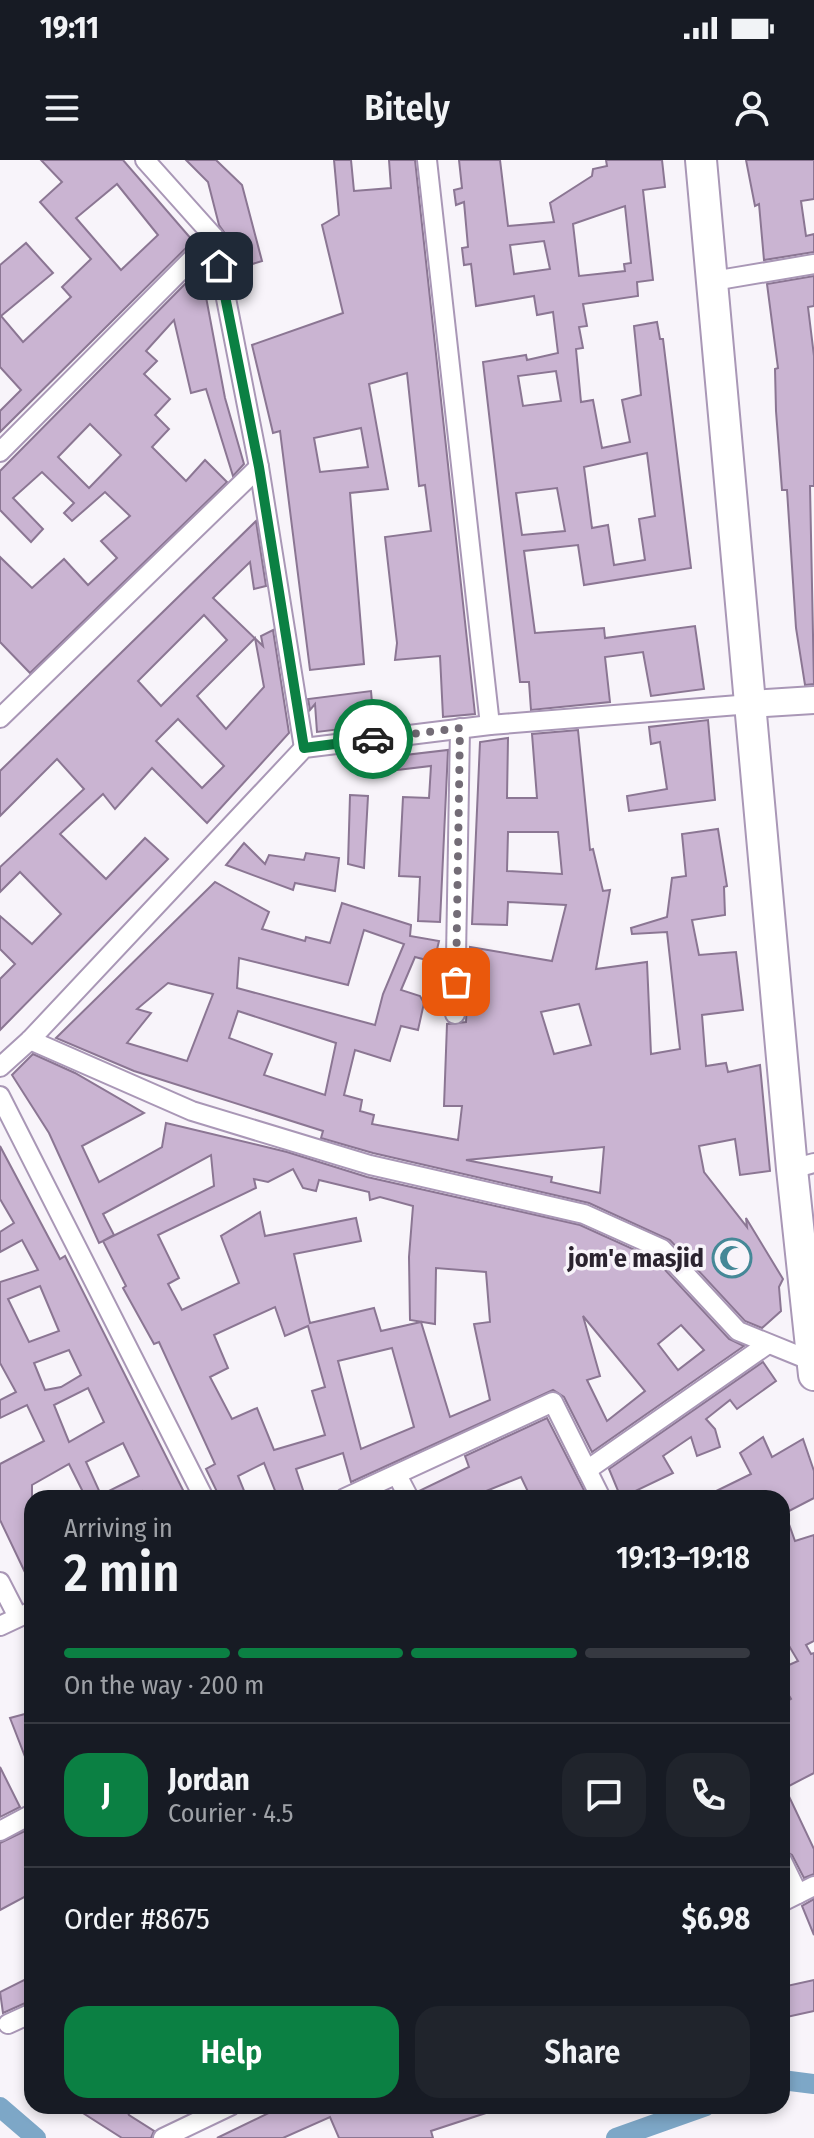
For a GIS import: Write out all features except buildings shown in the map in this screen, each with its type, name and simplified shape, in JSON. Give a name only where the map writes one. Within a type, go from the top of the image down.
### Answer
[{"type":"main road","points":[[701,160],[751,704],[803,1166],[813,1367]]},
{"type":"main road","points":[[751,704],[814,700]]},
{"type":"street","points":[[145,160],[214,237],[259,467],[304,748]]},
{"type":"street","points":[[427,160],[490,725]]},
{"type":"street","points":[[0,452],[214,237]]},
{"type":"street","points":[[713,281],[814,264]]},
{"type":"street","points":[[0,718],[259,467]]},
{"type":"street","points":[[0,1067],[30,1040],[304,748],[490,725],[751,704]]},
{"type":"street","points":[[455,1014],[460,728]]},
{"type":"street","points":[[30,1040],[192,1111],[370,1165],[584,1214],[662,1249],[738,1331],[813,1367]]},
{"type":"street","points":[[0,1096],[200,1490]]},
{"type":"street","points":[[587,1470],[768,1344]]},
{"type":"street","points":[[363,1490],[553,1402],[597,1490]]},
{"type":"street","points":[[397,1475],[405,1490]]},
{"type":"street","points":[[0,1582],[24,1613]]},
{"type":"street","points":[[0,1626],[24,1614]]},
{"type":"street","points":[[0,1831],[24,1818]]},
{"type":"street","points":[[8,2024],[24,2017]]},
{"type":"street","points":[[163,2138],[213,2114]]},
{"type":"waterway","points":[[790,2081],[814,2084]]},
{"type":"waterway","points":[[0,2107],[36,2138]]},
{"type":"waterway","points":[[616,2138],[684,2114]]},
{"type":"way so far","points":[[373,739],[460,728],[456,982]]},
{"type":"place","name":"jom'e masjid","points":[[732,1258]]},
{"type":"route","points":[[219,266],[259,467],[304,748],[373,739]]}]
